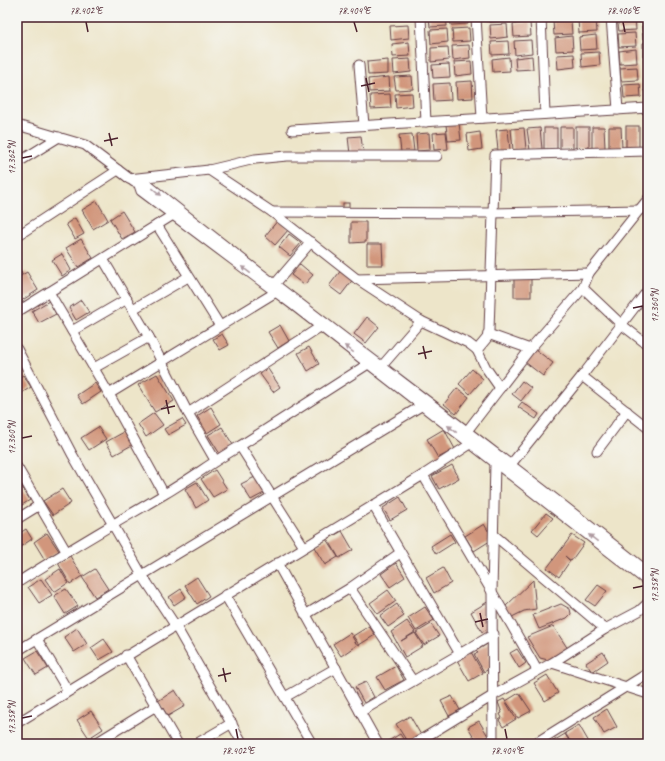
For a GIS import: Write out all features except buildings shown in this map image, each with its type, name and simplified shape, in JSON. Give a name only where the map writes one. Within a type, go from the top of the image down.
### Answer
[{"type":"street","points":[[421,17],[426,122]]},
{"type":"street","points":[[476,17],[482,118]]},
{"type":"street","points":[[541,17],[545,114]]},
{"type":"street","points":[[611,17],[618,110]]},
{"type":"street","points":[[359,65],[364,125]]},
{"type":"street","points":[[292,130],[648,108]]},
{"type":"street","points":[[17,125],[85,145],[129,179],[139,185],[148,185],[275,288],[320,327],[421,406],[472,444],[576,514],[648,572]]},
{"type":"street","points":[[17,163],[59,137]]},
{"type":"street","points":[[477,350],[488,334],[492,274],[492,213],[495,155],[648,150]]},
{"type":"street","points":[[129,179],[209,170],[255,159],[287,156],[437,156]]},
{"type":"street","points":[[17,236],[118,170]]},
{"type":"street","points":[[209,170],[272,212],[358,279],[421,321],[468,343],[477,350],[486,368],[500,388]]},
{"type":"street","points":[[139,185],[141,191],[275,288],[467,431],[497,460],[492,592],[494,634],[493,744]]},
{"type":"street","points":[[467,431],[530,349],[582,288],[589,273],[648,199]]},
{"type":"street","points":[[272,212],[492,213],[640,210]]},
{"type":"street","points":[[17,312],[173,215]]},
{"type":"street","points":[[157,225],[188,277],[220,326]]},
{"type":"street","points":[[109,394],[220,326],[275,288],[311,242]]},
{"type":"street","points":[[103,259],[149,337],[188,413],[215,460]]},
{"type":"street","points":[[358,279],[492,274],[589,273]]},
{"type":"street","points":[[133,309],[188,277]]},
{"type":"street","points":[[582,288],[622,325],[648,345]]},
{"type":"street","points":[[508,468],[582,376],[648,290]]},
{"type":"street","points":[[49,292],[109,394],[164,494]]},
{"type":"street","points":[[72,331],[127,299]]},
{"type":"street","points":[[381,367],[421,321]]},
{"type":"street","points":[[188,413],[320,327]]},
{"type":"street","points":[[488,334],[530,349]]},
{"type":"street","points":[[94,368],[149,337]]},
{"type":"street","points":[[17,349],[72,454],[142,575],[175,625],[244,744]]},
{"type":"street","points":[[17,583],[66,551],[164,494],[215,460],[240,446],[368,364]]},
{"type":"street","points":[[582,376],[648,428]]},
{"type":"street","points":[[17,651],[421,406]]},
{"type":"street","points":[[597,451],[627,411]]},
{"type":"street","points":[[17,723],[472,444]]},
{"type":"street","points":[[240,446],[304,547]]},
{"type":"street","points":[[17,467],[38,506],[66,551]]},
{"type":"street","points":[[508,468],[648,582]]},
{"type":"street","points":[[423,475],[537,670]]},
{"type":"street","points":[[373,505],[460,654]]},
{"type":"street","points":[[17,519],[38,506]]},
{"type":"street","points":[[494,535],[605,629]]},
{"type":"street","points":[[305,615],[350,588],[400,553]]},
{"type":"street","points":[[277,563],[378,744]]},
{"type":"street","points":[[350,588],[413,680]]},
{"type":"street","points":[[225,595],[312,744]]},
{"type":"street","points":[[414,744],[494,695],[552,663],[605,629],[639,611],[648,603]]},
{"type":"street","points":[[360,712],[494,634]]},
{"type":"street","points":[[37,639],[68,691]]},
{"type":"street","points":[[126,655],[178,744]]},
{"type":"street","points":[[552,663],[648,694]]},
{"type":"street","points":[[284,697],[336,668]]},
{"type":"street","points":[[534,744],[648,673]]},
{"type":"street","points":[[94,744],[156,706]]},
{"type":"street","points":[[196,744],[232,723]]}]
